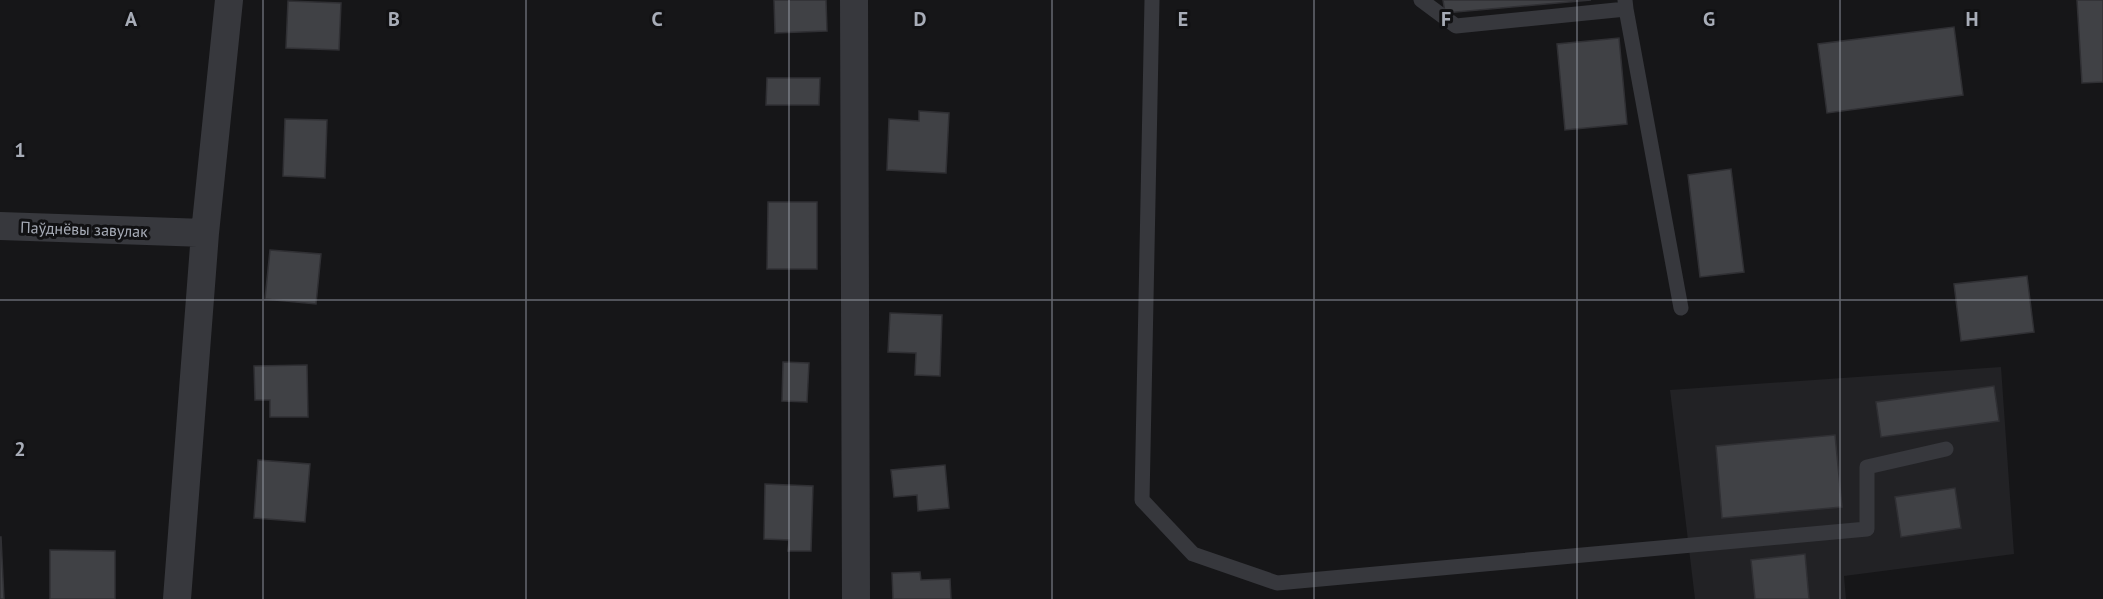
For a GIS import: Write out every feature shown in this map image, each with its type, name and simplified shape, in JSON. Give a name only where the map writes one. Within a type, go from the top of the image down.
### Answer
[{"type":"street","points":[[177,599],[206,233],[229,0]]},
{"type":"street","points":[[854,0],[856,599]]},
{"type":"street","name":"Паўднёвы завулак","points":[[0,226],[206,233]]},
{"type":"lane","points":[[1152,0],[1142,500],[1193,554],[1277,583],[1867,529],[1867,467],[1947,449]]},
{"type":"lane","points":[[1420,0],[1456,26],[1625,5],[1681,308]]},
{"type":"shaded area","points":[[2001,367],[2014,554],[1844,576],[1846,599],[1695,599],[1670,390]]},
{"type":"building","points":[[774,0],[826,0],[827,31],[775,33]]},
{"type":"building","points":[[1443,0],[1591,0],[1445,13]]},
{"type":"building","points":[[2077,0],[2103,0],[2103,82],[2082,83]]},
{"type":"building","points":[[288,1],[341,3],[339,50],[286,48]]},
{"type":"building","points":[[1954,27],[1963,95],[1827,113],[1818,44]]},
{"type":"building","points":[[1619,38],[1627,124],[1565,130],[1557,44]]},
{"type":"building","points":[[767,78],[820,78],[819,105],[766,105]]},
{"type":"building","points":[[919,111],[949,113],[946,173],[887,170],[889,119],[919,121]]},
{"type":"building","points":[[285,119],[327,120],[325,178],[283,176]]},
{"type":"building","points":[[1731,169],[1744,272],[1700,277],[1688,175]]},
{"type":"building","points":[[768,202],[817,202],[817,269],[767,269]]},
{"type":"building","points":[[270,250],[321,254],[316,304],[265,299]]},
{"type":"building","points":[[2027,276],[2034,332],[1961,341],[1954,284]]},
{"type":"building","points":[[890,313],[942,315],[940,376],[915,375],[916,353],[888,352]]},
{"type":"building","points":[[783,362],[809,363],[807,402],[782,401]]},
{"type":"building","points":[[307,365],[308,417],[270,417],[270,400],[255,400],[254,366]]},
{"type":"building","points":[[1994,386],[1999,421],[1881,437],[1876,402]]},
{"type":"building","points":[[1835,435],[1842,507],[1722,518],[1716,446]]},
{"type":"building","points":[[258,460],[310,464],[305,522],[254,518]]},
{"type":"building","points":[[945,465],[949,508],[918,511],[917,495],[894,497],[891,470]]},
{"type":"building","points":[[765,484],[813,486],[811,551],[788,551],[789,540],[764,539]]},
{"type":"building","points":[[1955,488],[1961,528],[1901,537],[1895,497]]},
{"type":"building","points":[[1,537],[4,599],[0,599]]},
{"type":"building","points":[[50,550],[115,551],[115,599],[50,599]]},
{"type":"building","points":[[1805,554],[1809,599],[1755,599],[1751,560]]},
{"type":"building","points":[[920,572],[921,580],[950,579],[951,599],[893,599],[892,573]]}]
